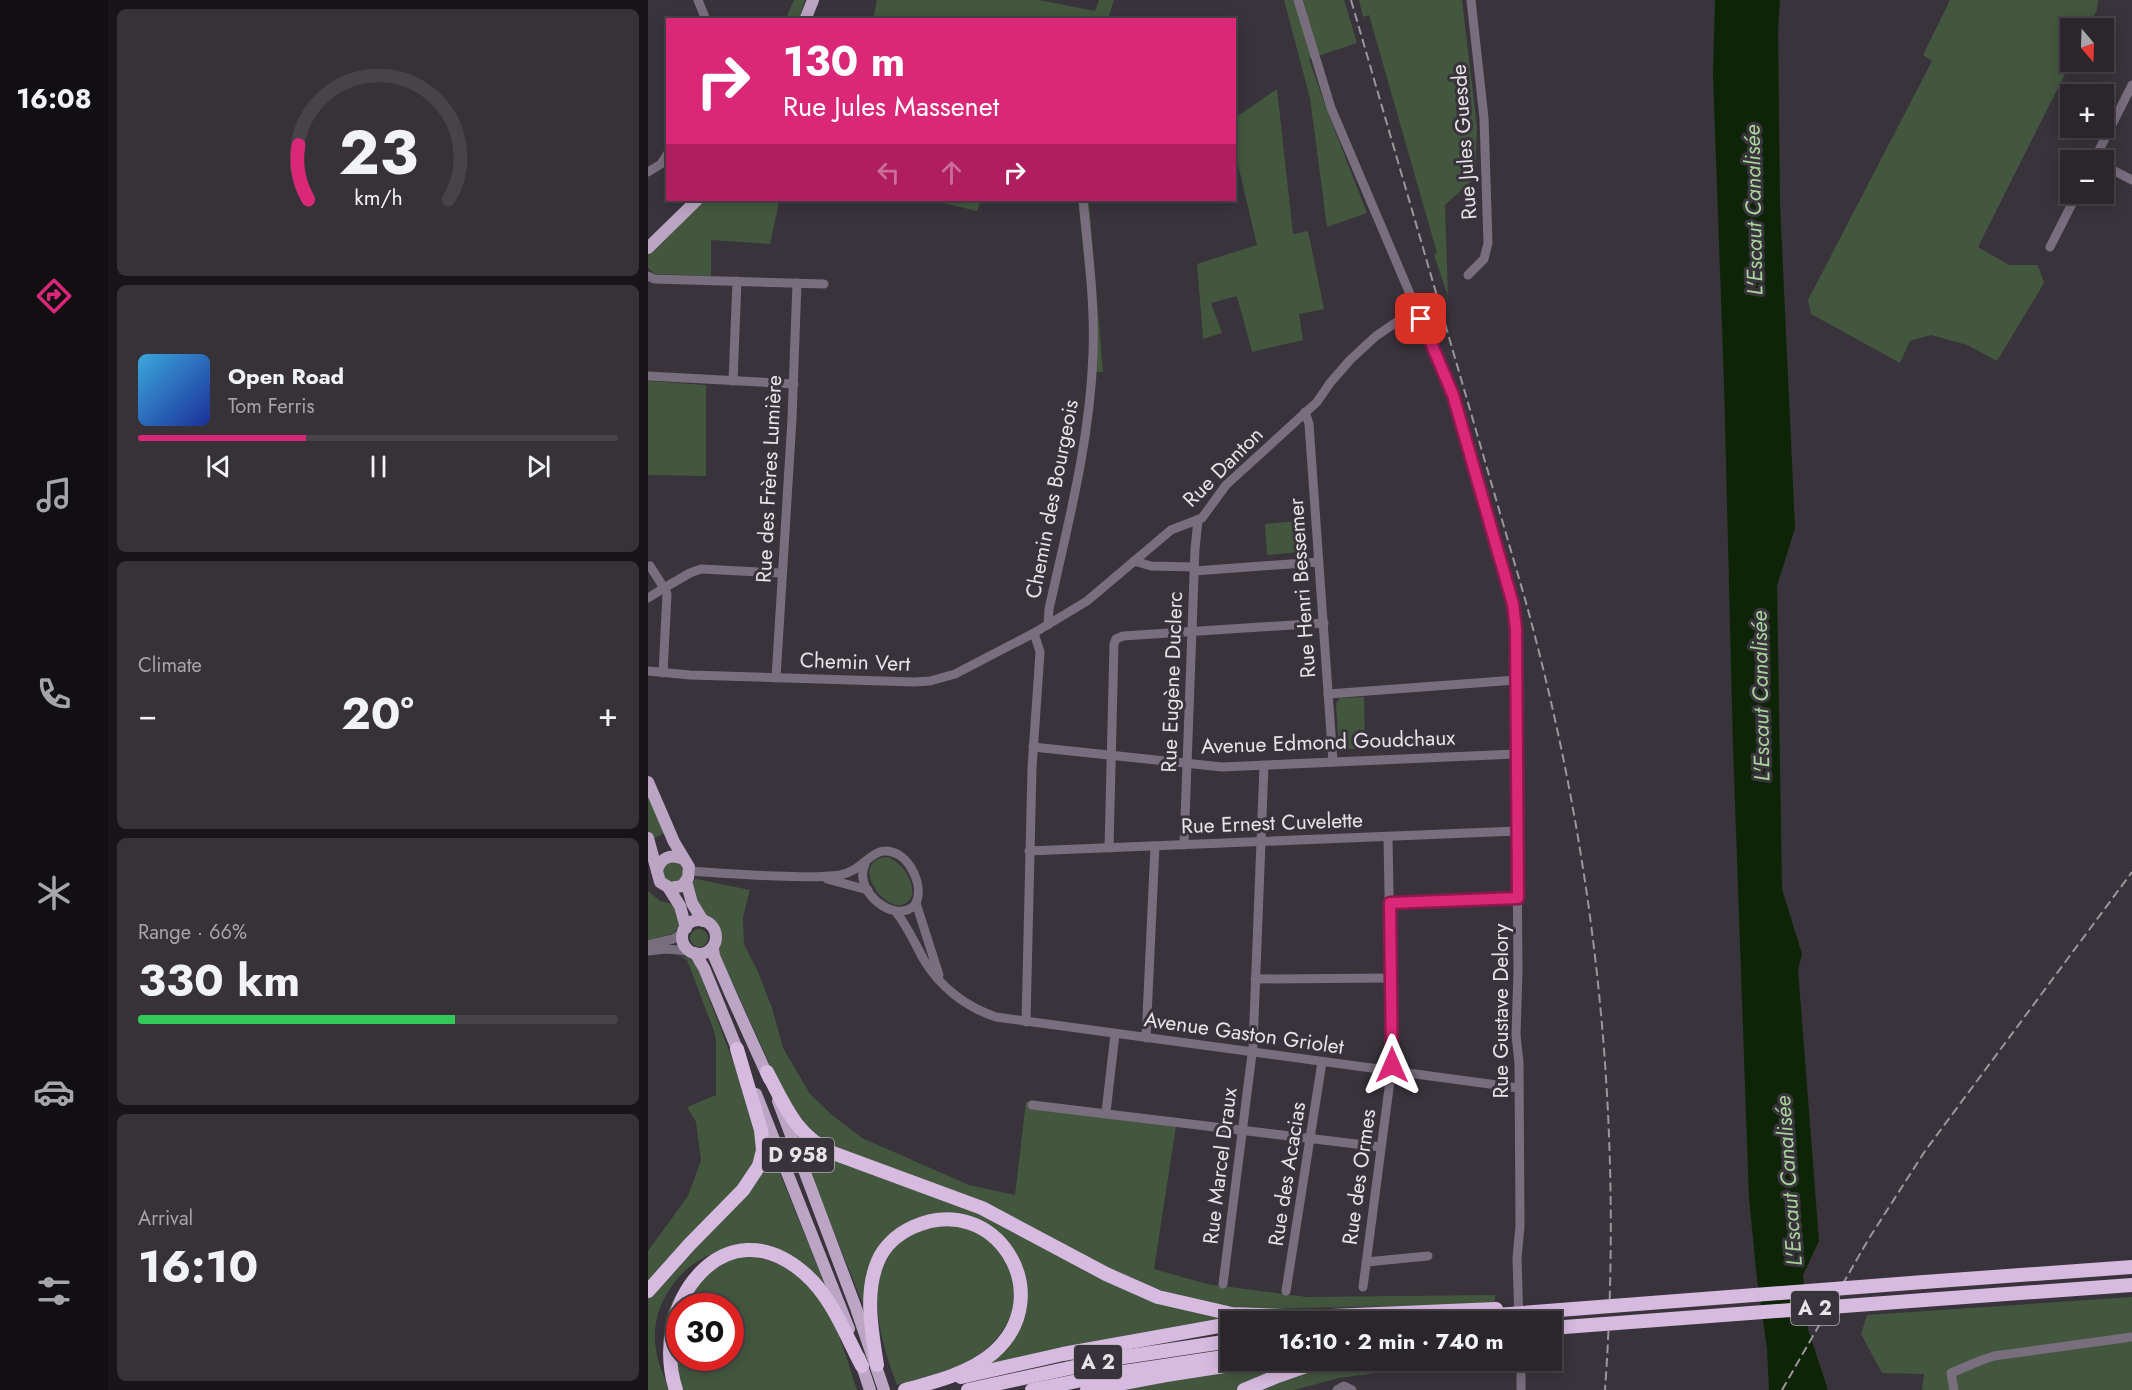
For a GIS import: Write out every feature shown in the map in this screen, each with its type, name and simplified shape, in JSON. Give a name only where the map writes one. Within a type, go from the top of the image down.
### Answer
[{"type":"highway","points":[[648,1292],[688,1245],[743,1190],[759,1166],[763,1150],[761,1130],[737,1050]]},
{"type":"highway","points":[[767,1072],[796,1125],[811,1140],[833,1153],[982,1208],[1115,1279],[1158,1297],[1220,1311]]},
{"type":"highway","points":[[878,1371],[871,1320],[872,1290],[876,1268],[886,1248],[904,1232],[931,1221],[958,1220],[978,1226],[1000,1243],[1015,1266],[1020,1290],[1017,1317],[1005,1340],[987,1358],[922,1385]]},
{"type":"highway","points":[[672,1293],[686,1274],[696,1266],[717,1256],[746,1250],[765,1252],[778,1257],[801,1270],[820,1291],[833,1310],[866,1378]]},
{"type":"highway","name":"A 2","points":[[1504,1311],[1544,1306],[1579,1309],[2132,1267]]},
{"type":"highway","name":"A 2","points":[[1562,1328],[2132,1285]]},
{"type":"highway","points":[[659,1324],[661,1359],[667,1376],[676,1390]]},
{"type":"highway","points":[[905,1390],[1063,1354],[1220,1326]]},
{"type":"highway","name":"A 2","points":[[968,1390],[1112,1359],[1220,1343]]},
{"type":"highway","name":"A 2","points":[[1032,1390],[1134,1370],[1220,1357]]},
{"type":"highway","points":[[1087,1390],[1220,1367]]},
{"type":"highway","points":[[1244,1390],[1291,1371]]},
{"type":"main road","points":[[808,18],[813,0]]},
{"type":"main road","points":[[648,241],[687,201]]},
{"type":"main road","points":[[648,249],[696,201]]},
{"type":"main road","points":[[648,782],[683,859],[687,863],[692,903],[703,921]]},
{"type":"main road","points":[[648,838],[659,880],[668,887],[678,903],[685,931],[684,942],[693,952],[706,953],[713,947],[716,940],[710,924],[703,921],[694,921],[685,931]]},
{"type":"main road","points":[[657,871],[660,863],[668,857],[683,859]]},
{"type":"main road","points":[[668,887],[678,887],[688,876]]},
{"type":"main road","name":"D 958","points":[[713,947],[731,995],[767,1072],[884,1390]]},
{"type":"main road","name":"D 958","points":[[693,952],[704,968],[832,1282],[866,1378]]},
{"type":"street","points":[[697,0],[700,18]]},
{"type":"street","points":[[697,0],[705,18]]},
{"type":"street","points":[[1298,0],[1331,108],[1413,302]]},
{"type":"street","name":"Rue Jules Guesde","points":[[1468,275],[1482,262],[1488,247],[1484,118],[1471,0]]},
{"type":"street","points":[[2099,150],[2132,85]]},
{"type":"street","points":[[648,172],[661,164],[666,156]]},
{"type":"street","points":[[2114,171],[2132,180]]},
{"type":"street","name":"Chemin des Bourgeois","points":[[1048,625],[1049,609],[1085,444],[1091,384],[1092,308],[1083,201]]},
{"type":"street","points":[[2050,248],[2073,204]]},
{"type":"street","points":[[648,276],[654,279],[824,284]]},
{"type":"street","points":[[733,381],[737,282]]},
{"type":"street","name":"Rue des Frères Lumière","points":[[776,678],[794,384],[797,283]]},
{"type":"street","points":[[1413,302],[1421,302],[1425,307],[1425,314],[1421,319],[1414,320],[1407,315],[1407,306],[1413,302]]},
{"type":"street","name":"Rue Danton","points":[[1048,625],[1087,601],[1171,530],[1204,517],[1209,507],[1232,479],[1317,402],[1334,378],[1357,353],[1376,336],[1407,315]]},
{"type":"street","name":"Rue Gustave Delory","points":[[1421,319],[1453,395],[1512,598],[1515,622],[1518,898],[1516,1035],[1519,1058],[1520,1226],[1517,1267],[1519,1311]]},
{"type":"street","points":[[648,376],[794,384]]},
{"type":"street","name":"Rue Henri Bessemer","points":[[1305,412],[1309,424],[1333,762]]},
{"type":"street","name":"Rue Eugène Duclerc","points":[[1184,845],[1194,569],[1198,520]]},
{"type":"street","points":[[1134,561],[1151,566],[1194,569],[1318,562]]},
{"type":"street","points":[[648,567],[650,566],[667,594],[663,673]]},
{"type":"street","points":[[648,598],[701,569],[782,573]]},
{"type":"street","points":[[1109,848],[1114,644],[1118,638],[1324,623]]},
{"type":"street","name":"Chemin Vert","points":[[648,671],[776,678],[930,681],[967,669],[1048,625]]},
{"type":"street","points":[[1031,1023],[1029,851],[1040,652],[1034,633]]},
{"type":"street","points":[[1328,694],[1516,680]]},
{"type":"street","name":"Avenue Edmond Goudchaux","points":[[1033,747],[1229,767],[1516,754]]},
{"type":"street","name":"Rue Marcel Draux","points":[[1223,1284],[1252,1053],[1264,765]]},
{"type":"street","name":"Rue Ernest Cuvelette","points":[[1029,851],[1517,831]]},
{"type":"street","name":"Rue des Ormes","points":[[1363,1287],[1391,1071],[1388,837]]},
{"type":"street","points":[[1146,1038],[1155,846]]},
{"type":"street","points":[[688,876],[821,878],[846,874],[865,864],[878,852],[891,852],[899,855],[906,862],[918,884],[919,896],[916,903],[905,911],[896,912],[881,904],[868,891],[863,878],[865,864]]},
{"type":"street","points":[[821,878],[868,891]]},
{"type":"street","points":[[1390,903],[1518,898]]},
{"type":"street","points":[[916,903],[942,982]]},
{"type":"street","name":"Avenue Gaston Griolet","points":[[896,912],[926,964],[942,982],[973,1008],[1002,1018],[1519,1088]]},
{"type":"street","points":[[648,945],[673,939],[685,931]]},
{"type":"street","points":[[648,951],[666,948],[693,952]]},
{"type":"street","points":[[1255,979],[1390,978]]},
{"type":"street","points":[[1106,1112],[1115,1034]]},
{"type":"street","name":"Rue des Acacias","points":[[1286,1291],[1322,1062]]},
{"type":"street","points":[[1032,1105],[1106,1112],[1115,1116],[1243,1129],[1382,1147]]},
{"type":"street","points":[[1366,1262],[1428,1256]]},
{"type":"street","points":[[1954,1390],[1951,1373],[1988,1358],[2132,1337]]},
{"type":"street","points":[[1521,1371],[1521,1390]]},
{"type":"street","points":[[1337,1390],[1344,1386],[1352,1390]]},
{"type":"shaded area","points":[[794,0],[805,0],[799,18],[786,18]]},
{"type":"shaded area","points":[[877,0],[1039,0],[1095,11],[1099,0],[1114,0],[1108,18],[873,18]]},
{"type":"shaded area","points":[[1284,0],[1344,0],[1357,43],[1309,59],[1367,213],[1327,227],[1310,98]]},
{"type":"shaded area","points":[[1359,0],[1462,0],[1477,127],[1475,178],[1445,205],[1448,296],[1434,255],[1437,253],[1369,15],[1363,17]]},
{"type":"shaded area","points":[[1950,0],[2098,0],[2093,18],[2060,18],[2060,72],[2066,72],[1978,247],[2009,265],[2038,265],[2044,283],[1997,361],[1967,345],[1931,335],[1910,341],[1900,363],[1811,314],[1808,300],[1932,61],[1923,55]]},
{"type":"shaded area","points":[[1277,89],[1293,234],[1308,231],[1324,309],[1299,314],[1303,340],[1252,352],[1237,296],[1211,303],[1222,333],[1203,339],[1197,264],[1257,245],[1236,156],[1236,117]]},
{"type":"shaded area","points":[[702,201],[780,201],[770,244],[711,240],[711,276],[655,274],[648,268],[648,255],[694,206]]},
{"type":"shaded area","points":[[935,201],[981,201],[977,211]]},
{"type":"shaded area","points":[[1078,201],[1094,201],[1089,203],[1103,372],[1089,371],[1089,304]]},
{"type":"shaded area","points":[[648,381],[706,385],[706,476],[648,475]]},
{"type":"shaded area","points":[[1297,521],[1299,552],[1267,555],[1265,524]]},
{"type":"shaded area","points":[[1364,697],[1365,749],[1339,749],[1336,703],[1340,698]]},
{"type":"shaded area","points":[[648,788],[667,832],[651,840],[648,831]]},
{"type":"shaded area","points":[[888,857],[903,868],[909,878],[912,896],[904,904],[894,905],[884,899],[876,890],[871,879],[870,869],[875,861]]},
{"type":"shaded area","points":[[673,862],[680,865],[683,872],[680,879],[673,882],[666,879],[663,872],[666,865]]},
{"type":"shaded area","points":[[696,879],[750,890],[743,917],[744,944],[772,1008],[783,1048],[810,1094],[832,1115],[862,1138],[969,1185],[1015,1195],[1026,1102],[1176,1126],[1154,1269],[1207,1284],[1306,1297],[1495,1295],[1495,1304],[1255,1309],[1214,1305],[1169,1293],[1127,1278],[977,1199],[830,1147],[811,1135],[785,1098],[720,955],[720,929],[711,919],[701,913],[691,886]]},
{"type":"shaded area","points":[[648,891],[660,901],[673,904],[680,924],[674,933],[648,941]]},
{"type":"shaded area","points":[[699,929],[705,932],[708,938],[705,944],[699,947],[693,944],[690,938],[693,932]]},
{"type":"shaded area","points":[[676,954],[689,958],[697,966],[746,1096],[756,1129],[756,1149],[751,1173],[648,1284],[648,1251],[688,1196],[701,1160],[696,1122],[687,1107],[716,1095],[714,1031],[687,960]]},
{"type":"shaded area","points":[[793,1131],[951,1198],[1058,1252],[1220,1315],[1220,1321],[1109,1339],[985,1367],[995,1356],[1023,1280],[966,1217],[898,1231],[865,1309]]},
{"type":"shaded area","points":[[768,1144],[830,1297],[789,1259],[729,1252],[716,1253],[704,1258],[682,1273],[666,1293],[660,1307],[655,1341],[661,1370],[671,1390],[648,1390],[648,1297],[743,1196]]},
{"type":"shaded area","points":[[934,1225],[971,1229],[988,1239],[1001,1252],[1010,1268],[1014,1284],[1014,1301],[1009,1318],[1000,1334],[986,1349],[944,1372],[897,1385],[886,1351],[878,1313],[877,1293],[880,1275],[886,1258],[897,1244],[910,1235]]},
{"type":"shaded area","points":[[753,1256],[779,1264],[806,1282],[827,1309],[857,1390],[684,1390],[672,1371],[744,1371],[744,1293],[678,1293],[699,1272],[734,1258]]},
{"type":"shaded area","points":[[2132,1297],[2132,1390],[1922,1390],[1924,1374],[1882,1373],[1861,1334],[1867,1315]]},
{"type":"shaded area","points":[[666,1323],[666,1352],[664,1332]]},
{"type":"shaded area","points":[[1220,1371],[1281,1371],[1236,1390],[1110,1390],[1168,1378]]},
{"type":"shaded area","points":[[1313,1371],[1390,1371],[1339,1378],[1294,1390],[1257,1390]]},
{"type":"water","name":"L'Escaut Canalisée","points":[[1715,0],[1780,0],[1778,30],[1780,204],[1795,528],[1777,586],[1782,889],[1802,954],[1798,970],[1819,1241],[1803,1275],[1808,1329],[1828,1390],[1769,1390],[1767,1348],[1749,1198],[1713,75]]},
{"type":"railway","points":[[1351,0],[1525,599],[1550,696],[1570,793],[1587,892],[1599,991],[1607,1090],[1611,1190],[1610,1290],[1605,1390]]},
{"type":"railway","points":[[1782,1390],[1868,1240],[1925,1151],[2132,872]]},
{"type":"route","points":[[1392,1065],[1390,903],[1518,898],[1516,629],[1513,604],[1453,395],[1439,357],[1421,319]]}]
